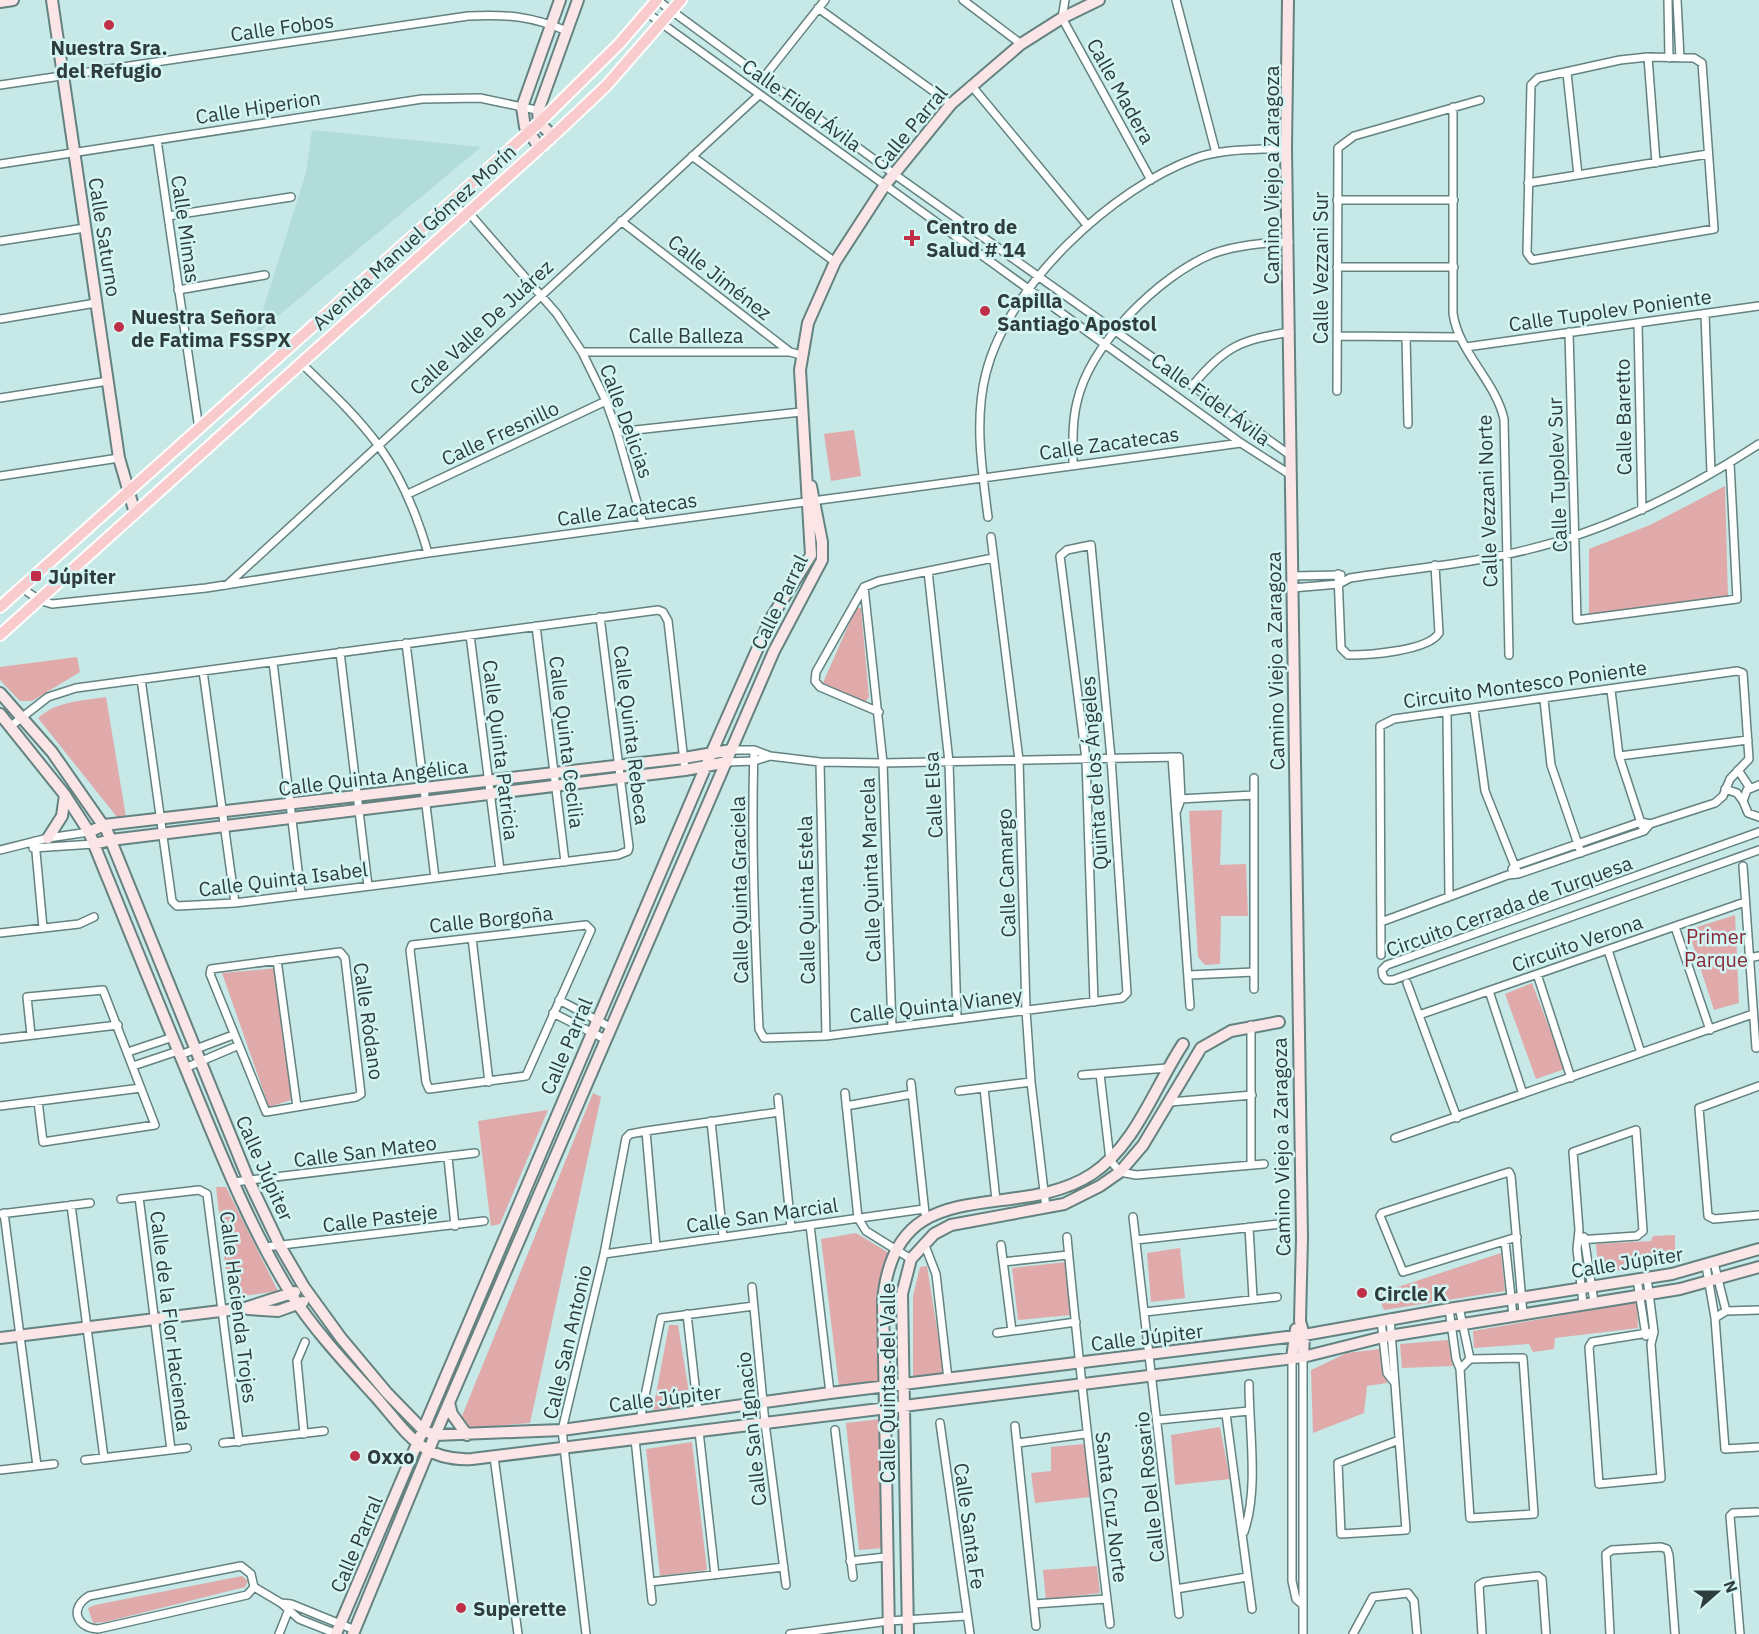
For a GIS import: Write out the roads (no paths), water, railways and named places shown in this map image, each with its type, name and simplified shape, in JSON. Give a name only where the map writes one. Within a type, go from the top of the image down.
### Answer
[{"type":"main road","name":"Avenida Manuel Gómez Morín","points":[[0,607],[539,123],[595,70],[657,0]]},
{"type":"main road","name":"Avenida Manuel Gómez Morín","points":[[0,635],[553,136],[606,86],[681,0]]},
{"type":"street","points":[[0,2],[13,0]]},
{"type":"street","name":"Calle Saturno","points":[[52,0],[119,458],[135,513]]},
{"type":"street","points":[[540,148],[528,133],[522,120],[522,107],[560,0]]},
{"type":"street","points":[[553,136],[539,123],[538,111],[578,0]]},
{"type":"street","name":"Calle Fidel Ávila","points":[[657,0],[894,174],[1290,455]]},
{"type":"street","points":[[764,77],[825,0]]},
{"type":"street","points":[[963,0],[1021,44]]},
{"type":"street","points":[[1062,18],[1065,0]]},
{"type":"street","name":"Calle Parral","points":[[353,1632],[610,1026],[774,651],[822,560],[807,474],[796,354],[835,262],[885,185],[951,104],[1021,44],[1062,18],[1099,0]]},
{"type":"street","points":[[1176,0],[1216,153]]},
{"type":"street","name":"Camino Viejo a Zaragoza","points":[[1288,0],[1286,148],[1302,1238],[1299,1335],[1292,1358],[1292,1581],[1296,1599],[1303,1605]]},
{"type":"street","points":[[1668,0],[1668,58]]},
{"type":"street","points":[[1677,0],[1680,58]]},
{"type":"street","points":[[818,8],[951,104]]},
{"type":"street","name":"Calle Fidel Ávila","points":[[646,12],[1107,343],[1241,443],[1291,475]]},
{"type":"street","name":"Calle Fobos","points":[[0,85],[468,16],[508,14],[567,31]]},
{"type":"street","name":"Calle Madera","points":[[1062,18],[1151,180]]},
{"type":"street","points":[[1648,57],[1656,163]]},
{"type":"street","points":[[1648,57],[1697,59],[1702,63],[1715,226],[1713,230],[1532,260],[1527,253],[1530,85],[1538,78],[1620,60],[1648,57]]},
{"type":"street","points":[[1567,73],[1578,175]]},
{"type":"street","points":[[971,85],[1088,225]]},
{"type":"street","name":"Calle Valle De Juárez","points":[[227,585],[759,95]]},
{"type":"street","name":"Calle Hiperion","points":[[0,164],[422,99],[471,97],[549,113]]},
{"type":"street","points":[[1453,107],[1480,100]]},
{"type":"street","name":"Calle Vezzani Sur","points":[[1337,391],[1336,156],[1339,146],[1354,136],[1453,107]]},
{"type":"street","name":"Calle Vezzani Norte","points":[[1453,107],[1453,313],[1460,337],[1496,394],[1504,418],[1505,554],[1509,655]]},
{"type":"street","name":"Calle Mimas","points":[[157,140],[199,429]]},
{"type":"street","points":[[988,517],[980,418],[986,371],[1009,321],[1029,289],[1088,225],[1151,180],[1196,158],[1216,153],[1286,148]]},
{"type":"street","points":[[1528,183],[1708,154]]},
{"type":"street","points":[[692,156],[835,262]]},
{"type":"street","points":[[168,216],[291,197]]},
{"type":"street","points":[[1337,200],[1454,200]]},
{"type":"street","points":[[446,206],[469,213]]},
{"type":"street","name":"Calle Delicias","points":[[469,213],[557,314],[582,352],[606,401],[617,432],[643,524]]},
{"type":"street","name":"Calle Jiménez","points":[[621,220],[796,354]]},
{"type":"street","points":[[0,242],[85,228]]},
{"type":"street","points":[[1074,465],[1073,429],[1077,400],[1095,361],[1107,343],[1145,299],[1189,265],[1231,248],[1289,242]]},
{"type":"street","points":[[1337,267],[1454,267]]},
{"type":"street","points":[[178,290],[265,275]]},
{"type":"street","points":[[0,319],[96,303]]},
{"type":"street","name":"Calle Tupolev Poniente","points":[[1466,347],[1759,306]]},
{"type":"street","points":[[1705,314],[1711,473]]},
{"type":"street","name":"Calle Baretto","points":[[1638,323],[1642,510]]},
{"type":"street","points":[[1193,384],[1224,351],[1244,342],[1290,332]]},
{"type":"street","name":"Calle Tupolev Sur","points":[[1569,332],[1576,536],[1576,616],[1580,621],[1737,599],[1730,463]]},
{"type":"street","points":[[1337,336],[1460,337]]},
{"type":"street","points":[[1406,337],[1408,424]]},
{"type":"street","name":"Calle Balleza","points":[[582,352],[796,354]]},
{"type":"street","points":[[301,363],[362,422],[379,443],[408,494],[428,553]]},
{"type":"street","points":[[0,398],[108,381]]},
{"type":"street","name":"Calle Fresnillo","points":[[408,494],[606,401]]},
{"type":"street","points":[[617,432],[801,412]]},
{"type":"street","name":"Calle Zacatecas","points":[[22,588],[39,600],[58,604],[227,585],[428,553],[1241,443]]},
{"type":"street","points":[[1292,582],[1339,584],[1350,578],[1505,554],[1576,536],[1642,510],[1730,463],[1759,444]]},
{"type":"street","points":[[0,476],[119,458]]},
{"type":"street","name":"Calle Parral","points":[[337,1631],[706,765],[771,618],[811,555],[811,500]]},
{"type":"street","name":"Calle Camargo","points":[[991,537],[1019,760],[1026,1010],[1031,1082],[1046,1208]]},
{"type":"street","name":"Quinta de los Ángeles","points":[[1094,1002],[1086,759],[1060,556],[1065,551],[1089,545],[1092,548],[1111,758],[1127,993],[1122,998]]},
{"type":"street","points":[[879,712],[820,687],[814,677],[864,587],[879,581],[993,558]]},
{"type":"street","points":[[1338,574],[1341,648],[1348,656],[1365,655],[1425,645],[1435,640],[1439,633],[1435,566]]},
{"type":"street","name":"Calle Elsa","points":[[928,571],[949,762],[957,1019]]},
{"type":"street","points":[[1292,582],[1338,574],[1350,578]]},
{"type":"street","name":"Calle Quinta Marcela","points":[[864,587],[883,763],[892,1027]]},
{"type":"street","points":[[11,726],[48,697],[61,693],[203,671],[658,610],[663,612],[668,621],[685,770]]},
{"type":"street","name":"Calle Quinta Rebeca","points":[[600,617],[629,847],[628,852],[622,854]]},
{"type":"street","name":"Calle Quinta Cecilia","points":[[536,626],[565,862]]},
{"type":"street","name":"Calle Quinta Patricia","points":[[470,635],[500,870]]},
{"type":"street","points":[[406,643],[435,878]]},
{"type":"street","points":[[340,652],[368,886]]},
{"type":"street","points":[[273,662],[302,895]]},
{"type":"street","points":[[203,671],[235,903]]},
{"type":"street","name":"Circuito Montesco Poniente","points":[[1381,955],[1380,726],[1394,719],[1474,710],[1739,671],[1743,676],[1749,759],[1738,770],[1716,803],[1650,824]]},
{"type":"street","name":"Calle Quinta Isabel","points":[[141,680],[174,905],[183,908],[235,903],[622,854]]},
{"type":"street","points":[[1611,690],[1619,756],[1644,831]]},
{"type":"street","name":"Calle Júpiter","points":[[0,693],[52,752],[104,825],[249,1181],[280,1246],[307,1292],[369,1372],[424,1431],[435,1435],[562,1430],[830,1393],[1081,1364],[1299,1335],[1642,1278],[1710,1265],[1759,1249]]},
{"type":"street","points":[[1544,700],[1551,765],[1581,853]]},
{"type":"street","points":[[1474,710],[1485,791],[1518,874]]},
{"type":"street","points":[[1448,713],[1449,897]]},
{"type":"street","name":"Calle Júpiter","points":[[0,714],[65,795],[89,832],[234,1182],[265,1247],[291,1294],[343,1361],[418,1444],[428,1452],[445,1458],[460,1460],[495,1457],[885,1409],[1083,1389],[1153,1375],[1303,1357],[1388,1336],[1644,1295],[1714,1281],[1759,1267]]},
{"type":"street","points":[[1619,756],[1748,740]]},
{"type":"street","points":[[731,750],[754,750],[770,756],[819,762],[883,763],[1173,757],[1180,759],[1177,810],[1190,1006]]},
{"type":"street","name":"Calle Quinta Angélica","points":[[35,845],[48,838],[89,832],[104,825],[489,782],[731,750]]},
{"type":"street","name":"Calle Quinta Graciela","points":[[754,750],[752,827],[759,1029]]},
{"type":"street","points":[[727,762],[754,761],[770,756]]},
{"type":"street","points":[[1173,757],[1177,799]]},
{"type":"street","name":"Calle Quinta Angélica","points":[[0,850],[35,845],[94,844],[111,840],[685,770],[727,762]]},
{"type":"street","name":"Calle Quinta Estela","points":[[819,762],[826,1036]]},
{"type":"street","points":[[1738,770],[1750,788]]},
{"type":"street","points":[[1254,778],[1254,989]]},
{"type":"street","points":[[1743,801],[1750,788],[1759,785]]},
{"type":"street","points":[[1725,789],[1737,793],[1748,813],[1759,817]]},
{"type":"street","points":[[48,838],[62,816],[65,795]]},
{"type":"street","points":[[1177,799],[1254,795]]},
{"type":"street","points":[[1381,922],[1508,875],[1518,874],[1644,831],[1650,824],[1641,822],[1578,843],[1514,866],[1508,875]]},
{"type":"street","name":"Circuito Cerrada de Turquesa","points":[[1759,832],[1387,965],[1382,970],[1383,976],[1386,980],[1393,980],[1759,850]]},
{"type":"street","points":[[35,845],[43,928]]},
{"type":"street","points":[[1669,866],[1673,881]]},
{"type":"street","points":[[1743,866],[1756,1048]]},
{"type":"street","name":"Circuito Verona","points":[[1419,1015],[1745,902]]},
{"type":"street","points":[[0,933],[79,924],[94,917]]},
{"type":"street","name":"Calle Borgoña","points":[[589,925],[591,930],[559,1000],[526,1076],[433,1089],[427,1087],[410,950],[414,944],[589,925]]},
{"type":"street","points":[[1674,927],[1710,1030]]},
{"type":"street","points":[[472,938],[489,1082]]},
{"type":"street","points":[[1749,945],[1759,944]]},
{"type":"street","points":[[1608,950],[1641,1053]]},
{"type":"street","name":"Calle Ródano","points":[[343,953],[361,1094],[356,1097],[265,1111],[233,1035],[210,974],[211,969],[343,953]]},
{"type":"street","points":[[1749,957],[1759,956]]},
{"type":"street","points":[[277,960],[297,1107]]},
{"type":"street","points":[[1189,975],[1254,972]]},
{"type":"street","points":[[1538,974],[1571,1078]]},
{"type":"street","points":[[1407,983],[1457,1118]]},
{"type":"street","points":[[31,1035],[27,997],[103,990],[155,1125],[43,1142],[38,1101]]},
{"type":"street","points":[[1489,991],[1523,1094]]},
{"type":"street","name":"Calle Quinta Vianey","points":[[759,1029],[761,1035],[769,1039],[826,1036],[1122,998]]},
{"type":"street","points":[[559,1000],[610,1026]]},
{"type":"street","points":[[552,1013],[605,1039]]},
{"type":"street","points":[[1395,1138],[1754,1014]]},
{"type":"street","name":"Calle Quintas del Valle","points":[[908,1634],[902,1294],[911,1259],[924,1243],[951,1225],[1046,1208],[1082,1196],[1120,1172],[1143,1144],[1170,1102],[1191,1061],[1201,1048],[1222,1035],[1251,1025],[1279,1022]]},
{"type":"street","points":[[0,1039],[118,1025]]},
{"type":"street","points":[[1251,1025],[1251,1164]]},
{"type":"street","points":[[133,1066],[196,1049],[233,1035]]},
{"type":"street","points":[[128,1052],[173,1037]]},
{"type":"street","name":"Calle Quintas del Valle","points":[[889,1634],[886,1557],[884,1292],[888,1267],[896,1249],[925,1214],[1045,1192],[1078,1182],[1110,1160],[1131,1132],[1183,1044]]},
{"type":"street","points":[[185,1068],[237,1046]]},
{"type":"street","points":[[1082,1075],[1167,1068]]},
{"type":"street","points":[[1100,1074],[1110,1160],[1120,1172],[1136,1175],[1264,1164]]},
{"type":"street","points":[[959,1091],[1031,1082]]},
{"type":"street","points":[[911,1083],[925,1214]]},
{"type":"street","points":[[1759,1086],[1699,1108],[1708,1216],[1714,1219],[1759,1215]]},
{"type":"street","points":[[0,1106],[141,1088]]},
{"type":"street","points":[[984,1088],[996,1200]]},
{"type":"street","points":[[845,1093],[858,1218],[861,1227],[911,1259]]},
{"type":"street","points":[[846,1106],[912,1094]]},
{"type":"street","points":[[1170,1102],[1252,1095]]},
{"type":"street","points":[[778,1098],[791,1227]]},
{"type":"street","points":[[656,1246],[646,1131],[779,1112]]},
{"type":"street","points":[[711,1122],[723,1237]]},
{"type":"street","points":[[1582,1240],[1636,1236],[1643,1231],[1636,1130],[1573,1152],[1588,1303]]},
{"type":"street","name":"Calle San Antonio","points":[[586,1634],[562,1430],[604,1254],[626,1138],[646,1131]]},
{"type":"street","name":"Calle San Mateo","points":[[234,1182],[475,1154]]},
{"type":"street","points":[[448,1158],[455,1226]]},
{"type":"street","points":[[1516,1298],[1517,1237],[1509,1173],[1382,1213],[1380,1216],[1403,1272],[1517,1237]]},
{"type":"street","name":"Calle Hacienda Trojes","points":[[121,1199],[199,1190],[207,1194],[239,1442]]},
{"type":"street","name":"Calle de la Flor Hacienda","points":[[139,1197],[171,1450]]},
{"type":"street","points":[[37,1466],[2,1213],[90,1203]]},
{"type":"street","points":[[71,1205],[104,1458]]},
{"type":"street","name":"Calle San Marcial","points":[[604,1254],[858,1218],[925,1214]]},
{"type":"street","name":"Calle Del Rosario","points":[[1133,1217],[1179,1614]]},
{"type":"street","name":"Calle Pasteje","points":[[265,1247],[484,1221]]},
{"type":"street","points":[[1136,1239],[1280,1224]]},
{"type":"street","points":[[810,1225],[830,1393]]},
{"type":"street","points":[[1249,1227],[1252,1298]]},
{"type":"street","points":[[1067,1237],[1081,1364]]},
{"type":"street","points":[[1505,1241],[1518,1315]]},
{"type":"street","points":[[924,1243],[936,1274],[948,1379]]},
{"type":"street","points":[[1001,1245],[1012,1331]]},
{"type":"street","points":[[1003,1262],[1068,1255]]},
{"type":"street","points":[[1710,1265],[1726,1311]]},
{"type":"street","points":[[1642,1278],[1645,1334],[1651,1344]]},
{"type":"street","points":[[1714,1281],[1725,1449],[1759,1447]]},
{"type":"street","name":"Calle San Ignacio","points":[[752,1287],[765,1423],[786,1585]]},
{"type":"street","points":[[245,1308],[268,1312],[299,1304],[307,1292]]},
{"type":"street","points":[[0,1338],[245,1308],[291,1294],[307,1292]]},
{"type":"street","points":[[1644,1295],[1654,1332],[1651,1344],[1661,1478],[1599,1484],[1589,1347],[1593,1342],[1654,1332]]},
{"type":"street","points":[[1145,1312],[1252,1298],[1277,1297]]},
{"type":"street","points":[[640,1420],[660,1320],[666,1317],[754,1306]]},
{"type":"street","points":[[1454,1308],[1457,1325],[1470,1359]]},
{"type":"street","points":[[1715,1318],[1726,1311],[1759,1310]]},
{"type":"street","points":[[687,1314],[698,1412]]},
{"type":"street","points":[[1385,1319],[1388,1336],[1387,1373],[1394,1382],[1399,1440],[1406,1530],[1341,1534],[1338,1463],[1399,1440]]},
{"type":"street","points":[[997,1333],[1076,1322]]},
{"type":"street","points":[[1457,1325],[1456,1359],[1460,1369],[1470,1518],[1534,1514],[1523,1358],[1518,1356],[1470,1359],[1460,1369]]},
{"type":"street","name":"Camino Viejo a Zaragoza","points":[[1299,1335],[1303,1357],[1303,1634]]},
{"type":"street","points":[[304,1434],[297,1361],[305,1342]]},
{"type":"street","name":"Santa Cruz Norte","points":[[1081,1364],[1086,1434],[1110,1624]]},
{"type":"street","points":[[1244,1534],[1250,1505],[1250,1384]]},
{"type":"street","points":[[449,1403],[452,1414],[467,1435]]},
{"type":"street","points":[[1158,1420],[1249,1411]]},
{"type":"street","points":[[1226,1414],[1244,1534],[1252,1609]]},
{"type":"street","name":"Calle Santa Fe","points":[[940,1423],[970,1634]]},
{"type":"street","points":[[1016,1425],[1036,1626]]},
{"type":"street","points":[[835,1430],[853,1577]]},
{"type":"street","points":[[223,1443],[324,1431]]},
{"type":"street","points":[[699,1431],[715,1575]]},
{"type":"street","points":[[1018,1443],[1086,1434]]},
{"type":"street","points":[[635,1439],[652,1601]]},
{"type":"street","points":[[85,1460],[186,1448]]},
{"type":"street","points":[[495,1457],[518,1634]]},
{"type":"street","points":[[0,1470],[54,1464]]},
{"type":"street","points":[[1740,1634],[1730,1516],[1733,1513],[1757,1512]]},
{"type":"street","points":[[1610,1634],[1606,1554],[1612,1550],[1660,1547],[1667,1549],[1669,1555],[1675,1634]]},
{"type":"street","points":[[850,1561],[886,1557]]},
{"type":"street","points":[[254,1587],[247,1595],[99,1629],[88,1629],[80,1623],[77,1610],[81,1601],[89,1596],[242,1566],[251,1574],[254,1587],[281,1603],[288,1612],[299,1619],[337,1631],[353,1632]]},
{"type":"street","points":[[650,1582],[784,1568]]},
{"type":"street","points":[[1482,1634],[1479,1585],[1484,1582],[1538,1576],[1542,1580],[1546,1634]]},
{"type":"street","points":[[1176,1589],[1247,1577]]},
{"type":"street","points":[[1353,1634],[1373,1598],[1408,1593],[1414,1601],[1417,1634]]},
{"type":"street","points":[[1034,1604],[1106,1599]]},
{"type":"street","points":[[281,1603],[291,1604],[337,1631]]},
{"type":"street","points":[[279,1634],[291,1604]]},
{"type":"street","points":[[790,1634],[889,1621],[966,1616]]},
{"type":"place","name":"Nuestra Sra. del Refugio","points":[[109,25]]},
{"type":"place","name":"Centro de Salud # 14","points":[[912,238]]},
{"type":"place","name":"Capilla Santiago Apostol","points":[[985,311]]},
{"type":"place","name":"Nuestra Señora de Fatima FSSPX","points":[[119,327]]},
{"type":"place","name":"Júpiter","points":[[36,576]]},
{"type":"place","name":"Circle K","points":[[1362,1293]]},
{"type":"place","name":"Oxxo","points":[[355,1456]]},
{"type":"place","name":"Superette","points":[[461,1608]]},
{"type":"park label","name":"Primer Parque","points":[[1716,948]]}]
